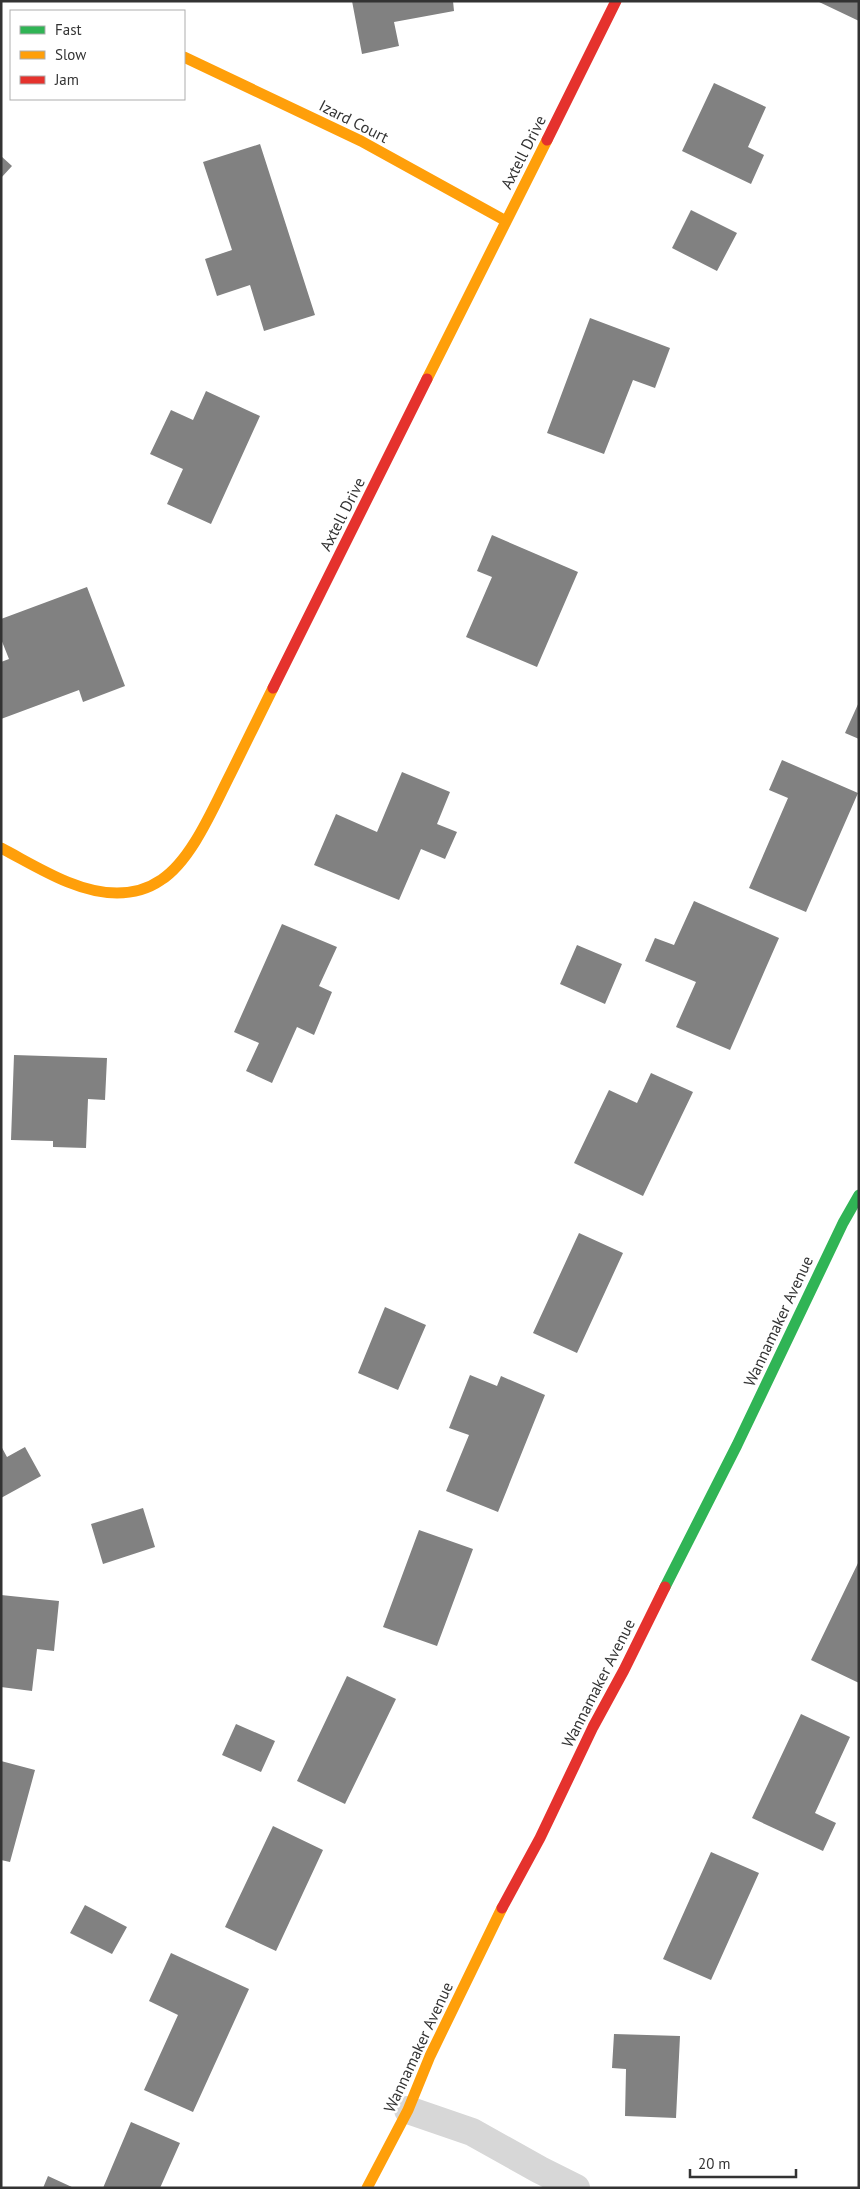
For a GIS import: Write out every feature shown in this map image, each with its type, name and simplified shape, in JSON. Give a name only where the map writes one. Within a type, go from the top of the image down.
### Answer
[{"type":"street","name":"Axtell Drive","points":[[1,848],[78,886],[113,893],[139,891],[158,882],[180,862],[219,796],[616,1]]},
{"type":"street","name":"Izard Court","points":[[185,57],[361,141],[506,221]]},
{"type":"street","name":"Wannamaker Avenue","points":[[368,2188],[408,2110],[430,2056],[510,1892],[540,1838],[593,1727],[624,1670],[707,1501],[737,1445],[843,1223],[859,1194]]},
{"type":"street","points":[[408,2110],[472,2132],[576,2188]]},
{"type":"building","points":[[352,1],[453,1],[454,11],[394,22],[399,46],[362,54]]},
{"type":"building","points":[[817,1],[859,1],[859,21]]},
{"type":"building","points":[[714,83],[766,107],[748,147],[764,155],[751,184],[682,151]]},
{"type":"building","points":[[260,144],[315,315],[264,331],[250,285],[217,296],[205,259],[232,250],[203,162]]},
{"type":"building","points":[[1,156],[12,166],[1,178]]},
{"type":"building","points":[[691,210],[737,233],[717,271],[672,248]]},
{"type":"building","points":[[590,318],[670,348],[655,388],[633,380],[604,454],[547,433]]},
{"type":"building","points":[[206,391],[260,416],[211,524],[167,504],[183,469],[150,454],[171,410],[193,420]]},
{"type":"building","points":[[492,535],[578,572],[537,667],[466,637],[492,577],[477,571]]},
{"type":"building","points":[[87,587],[125,686],[83,702],[79,690],[1,719],[1,662],[9,659],[1,639],[1,619]]},
{"type":"building","points":[[859,702],[859,739],[845,733]]},
{"type":"building","points":[[782,760],[858,793],[806,912],[749,888],[788,798],[769,790]]},
{"type":"building","points":[[402,772],[450,792],[437,824],[457,832],[445,859],[421,849],[399,900],[314,865],[336,814],[377,832]]},
{"type":"building","points":[[694,901],[779,938],[730,1050],[676,1027],[696,982],[645,961],[655,938],[674,945]]},
{"type":"building","points":[[282,924],[337,947],[319,986],[332,992],[314,1035],[297,1027],[272,1083],[246,1071],[259,1043],[234,1032]]},
{"type":"building","points":[[577,945],[622,964],[605,1004],[560,984]]},
{"type":"building","points":[[14,1055],[107,1058],[105,1100],[88,1099],[86,1148],[53,1147],[53,1141],[11,1140]]},
{"type":"building","points":[[651,1073],[693,1092],[643,1196],[574,1163],[609,1090],[637,1103]]},
{"type":"building","points":[[579,1233],[623,1253],[577,1353],[533,1333]]},
{"type":"building","points":[[385,1307],[426,1325],[398,1390],[358,1373]]},
{"type":"building","points":[[470,1375],[497,1386],[501,1376],[545,1395],[498,1512],[446,1491],[469,1435],[449,1428]]},
{"type":"building","points":[[1,1446],[7,1457],[25,1447],[41,1476],[1,1498]]},
{"type":"building","points":[[143,1508],[155,1547],[103,1564],[91,1524]]},
{"type":"building","points":[[419,1530],[473,1549],[437,1646],[383,1627]]},
{"type":"building","points":[[859,1561],[859,1683],[811,1660]]},
{"type":"building","points":[[1,1595],[59,1601],[54,1651],[37,1649],[32,1691],[1,1687]]},
{"type":"building","points":[[347,1676],[396,1699],[345,1804],[297,1781]]},
{"type":"building","points":[[801,1714],[850,1737],[815,1813],[836,1823],[823,1851],[752,1818]]},
{"type":"building","points":[[236,1724],[275,1741],[261,1772],[222,1755]]},
{"type":"building","points":[[1,1761],[35,1770],[10,1862],[1,1860]]},
{"type":"building","points":[[273,1826],[323,1850],[276,1951],[225,1927]]},
{"type":"building","points":[[711,1852],[759,1873],[711,1980],[663,1959]]},
{"type":"building","points":[[85,1905],[127,1927],[112,1954],[70,1933]]},
{"type":"building","points":[[171,1953],[249,1989],[193,2112],[144,2090],[178,2015],[149,2001]]},
{"type":"building","points":[[614,2034],[680,2036],[676,2118],[625,2116],[626,2069],[612,2068]]},
{"type":"building","points":[[131,2122],[180,2143],[160,2188],[103,2188]]},
{"type":"building","points":[[48,2176],[74,2188],[43,2188]]},
{"type":"traffic: fast","points":[[665,1587],[737,1445],[843,1223],[859,1195]]},
{"type":"traffic: slow","points":[[185,57],[361,141],[506,221]]},
{"type":"traffic: slow","points":[[427,379],[547,140]]},
{"type":"traffic: slow","points":[[1,848],[42,870],[72,884],[86,888],[102,892],[123,893],[151,886],[172,871],[192,846],[217,801],[273,688]]},
{"type":"traffic: slow","points":[[367,2188],[408,2110],[430,2056],[502,1908]]},
{"type":"traffic: jam","points":[[547,140],[616,1]]},
{"type":"traffic: jam","points":[[273,688],[427,379]]},
{"type":"traffic: jam","points":[[502,1908],[540,1838],[593,1727],[665,1587]]}]
